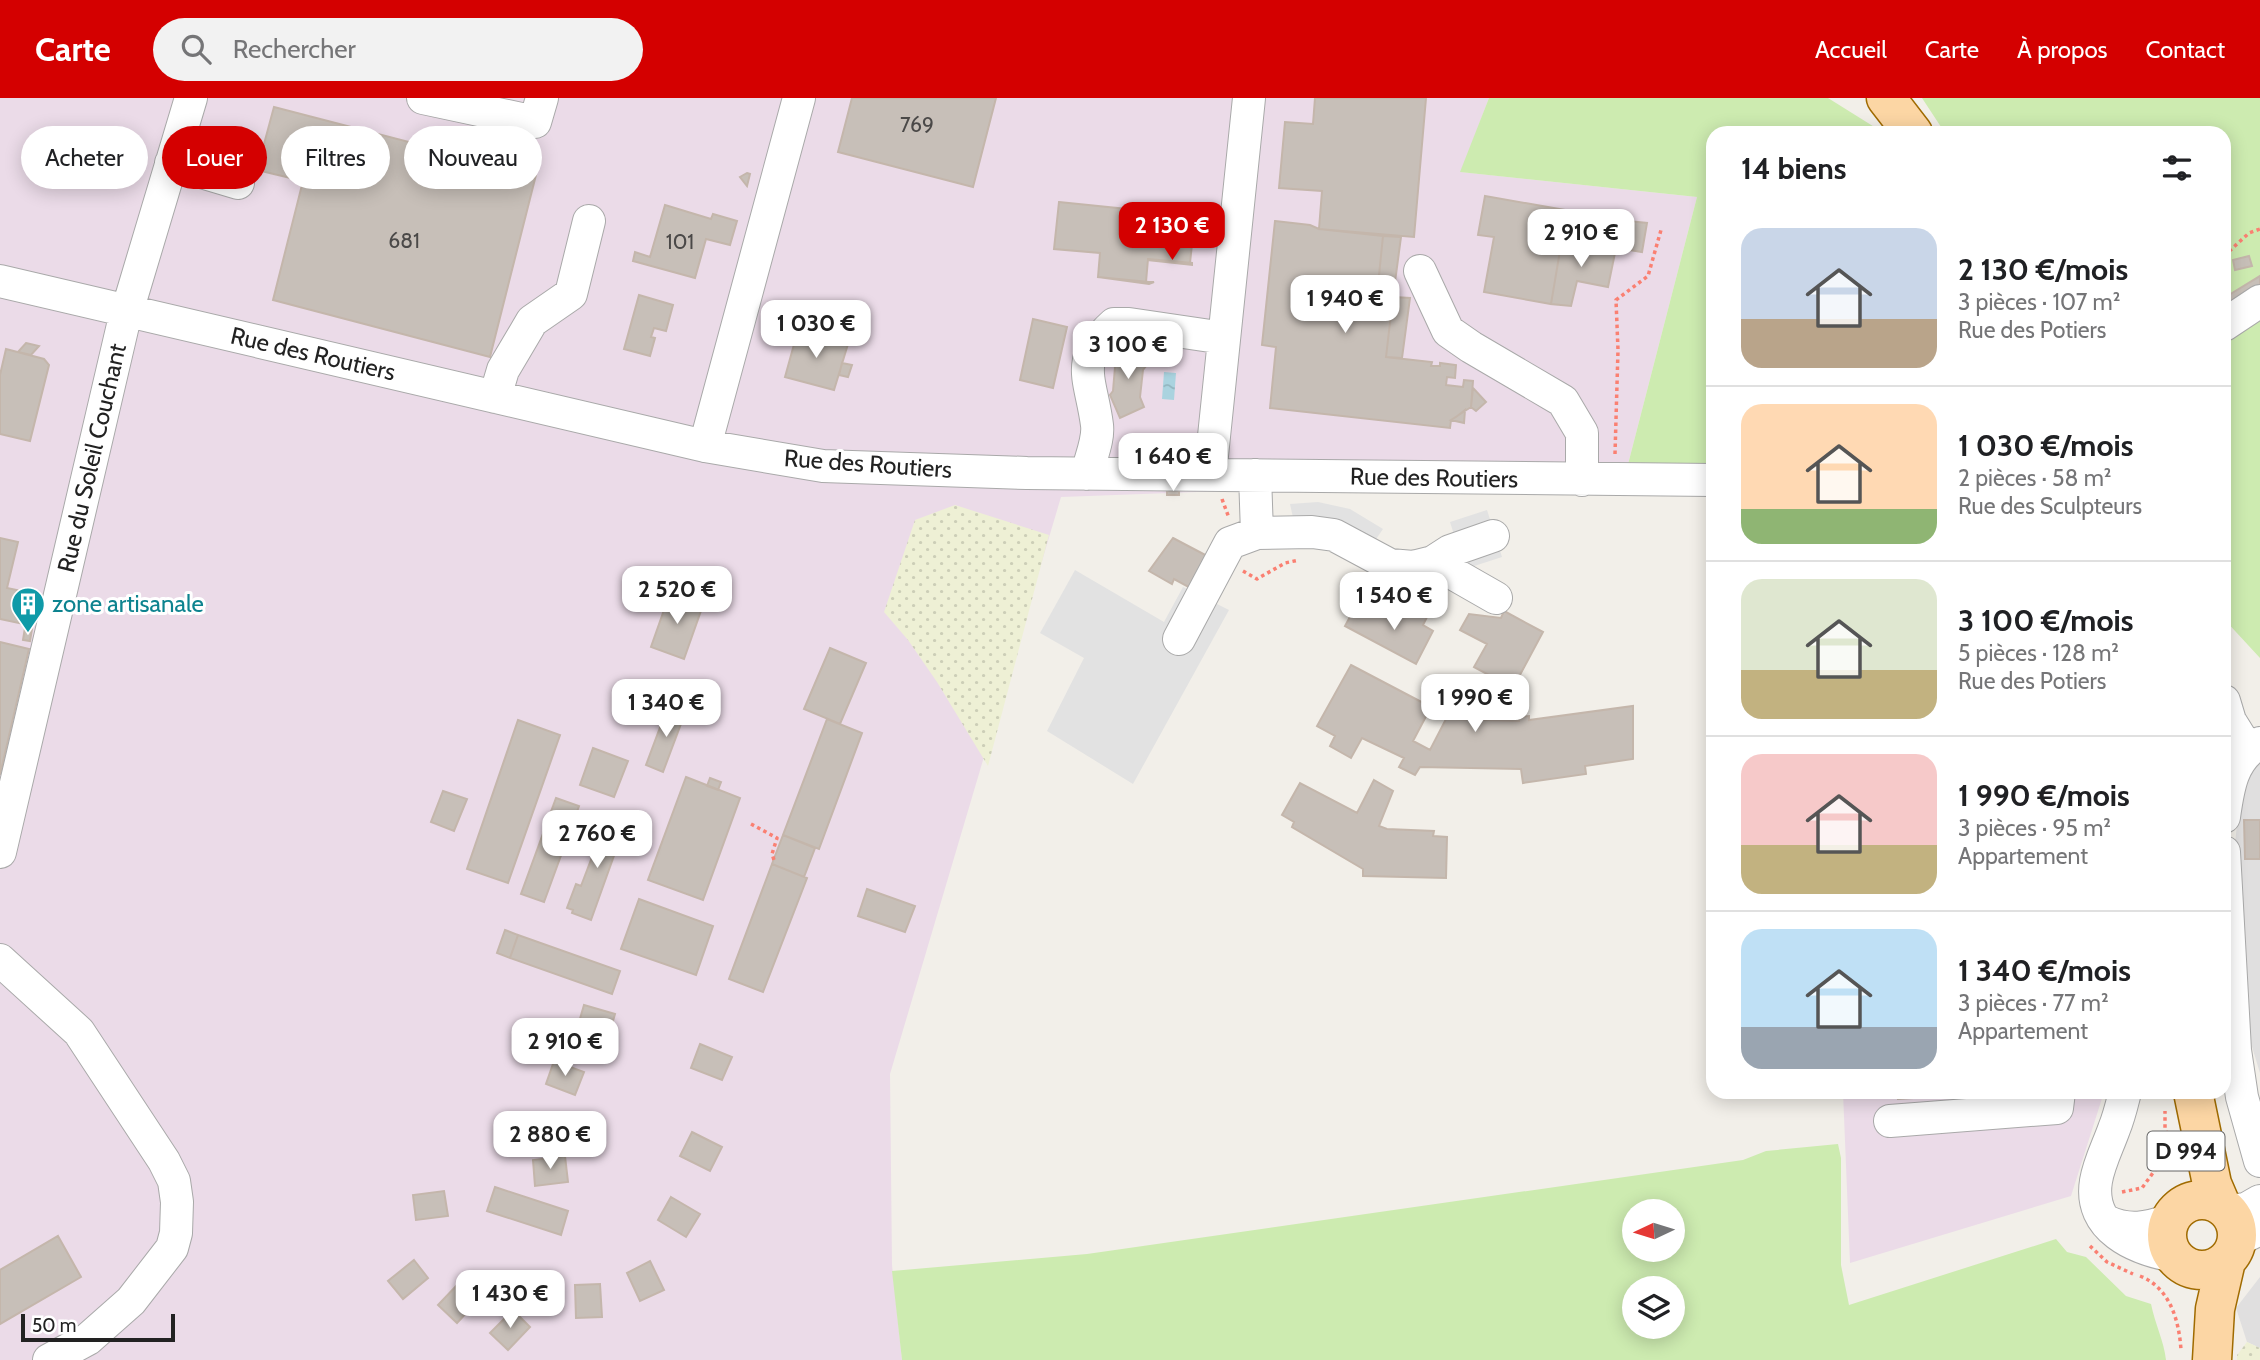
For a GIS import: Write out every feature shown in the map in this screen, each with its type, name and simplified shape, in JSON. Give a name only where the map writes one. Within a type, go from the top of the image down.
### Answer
[{"type":"main road","points":[[1886,98],[1908,126]]},
{"type":"main road","name":"D 994","points":[[2184,1099],[2176,1237],[2194,1309],[2199,1360]]},
{"type":"main road","name":"D 994","points":[[2185,1099],[2213,1184],[2239,1224]]},
{"type":"main road","name":"D 994","points":[[2176,1237],[2186,1203],[2204,1199],[2239,1224]]},
{"type":"main road","points":[[2176,1237],[2194,1269],[2205,1270],[2216,1267],[2239,1224]]},
{"type":"main road","points":[[2212,1360],[2215,1310],[2239,1224]]},
{"type":"street","name":"Rue du Soleil Couchant","points":[[182,126],[191,98]]},
{"type":"street","points":[[423,98],[535,122],[542,98]]},
{"type":"street","points":[[705,446],[799,98]]},
{"type":"street","points":[[1210,475],[1249,98]]},
{"type":"street","name":"Rue du Soleil Couchant","points":[[0,852],[127,310],[163,189]]},
{"type":"street","points":[[495,397],[503,370],[532,321],[571,294],[589,221]]},
{"type":"street","points":[[1420,271],[1448,331],[1563,401],[1582,433],[1582,480]]},
{"type":"street","name":"Rue des Routiers","points":[[0,281],[705,446],[823,466],[1087,474],[1706,481]]},
{"type":"street","points":[[2231,320],[2260,301]]},
{"type":"street","points":[[1087,474],[1097,428],[1088,386],[1088,356],[1099,338],[1114,324],[1129,324],[1224,338]]},
{"type":"street","points":[[1255,475],[1257,533]]},
{"type":"street","points":[[1179,639],[1230,543],[1257,533],[1312,531],[1334,535],[1390,565],[1413,567],[1433,562],[1450,551],[1493,536]]},
{"type":"street","points":[[1433,562],[1496,598]]},
{"type":"street","points":[[2231,722],[2254,746],[2235,769],[2231,780]]},
{"type":"street","points":[[0,960],[79,1032],[164,1161],[174,1181],[177,1202],[176,1233],[172,1248],[131,1301],[88,1339],[48,1360]]},
{"type":"street","points":[[2231,979],[2235,1051],[2242,1097],[2260,1161]]},
{"type":"street","points":[[1890,1121],[2057,1108],[2058,1099]]},
{"type":"street","points":[[2123,1099],[2096,1182],[2100,1208],[2118,1227],[2176,1237]]},
{"type":"path","points":[[2231,250],[2249,233],[2260,229]]},
{"type":"path","points":[[1614,480],[1618,362],[1616,300],[1648,276],[1661,230]]},
{"type":"path","points":[[751,824],[777,838],[772,854],[774,860]]},
{"type":"path","points":[[2100,1208],[2142,1188],[2171,1147],[2165,1128],[2183,1099]]},
{"type":"shaded area","points":[[0,98],[1489,98],[1461,172],[1697,197],[1625,476],[1061,497],[890,1074],[892,1265],[902,1360],[0,1360]]},
{"type":"shaded area","points":[[1318,502],[1350,509],[1383,529],[1374,542],[1294,522],[1290,504]]},
{"type":"shaded area","points":[[1487,510],[1502,557],[1465,569],[1450,522]]},
{"type":"shaded area","points":[[1075,570],[1164,622],[1183,587],[1229,610],[1133,784],[1047,731],[1084,658],[1040,633]]},
{"type":"shaded area","points":[[2260,756],[2260,1073],[2246,1027],[2233,863],[2242,776]]},
{"type":"shaded area","points":[[1843,1099],[2102,1099],[2071,1196],[1850,1263]]},
{"type":"shaded area","points":[[2260,1277],[2260,1348],[2247,1342],[2236,1308]]},
{"type":"green space","points":[[1489,98],[1828,98],[1873,126],[1706,126],[1706,475],[1625,476],[1697,197],[1460,172]]},
{"type":"green space","points":[[1922,98],[2260,98],[2260,658],[2231,627],[2231,126],[1940,126]]},
{"type":"green space","points":[[955,505],[1049,535],[988,766],[937,682],[908,640],[884,612],[915,520]]},
{"type":"green space","points":[[1838,1144],[1841,1158],[1841,1265],[1849,1305],[2056,1239],[2067,1252],[2086,1257],[2126,1296],[2151,1304],[2166,1360],[902,1360],[892,1271],[1087,1254],[1743,1160],[1766,1151]]},
{"type":"green space","points":[[2247,1342],[2260,1348],[2260,1360],[2237,1360],[2237,1355]]},
{"type":"water","points":[[1164,372],[1176,373],[1174,400],[1162,399]]},
{"type":"building","points":[[852,98],[996,98],[973,187],[838,152]]},
{"type":"building","points":[[1315,98],[1426,98],[1414,237],[1319,229],[1322,191],[1279,188],[1285,122],[1313,124]]},
{"type":"building","points":[[274,107],[347,126],[281,126],[281,176],[267,172],[267,133]]},
{"type":"building","points":[[390,137],[404,141],[404,189],[532,189],[490,357],[273,300],[301,189],[390,189]]},
{"type":"building","points":[[750,174],[747,186],[740,177]]},
{"type":"building","points":[[1485,196],[1628,221],[1623,249],[1562,239],[1551,304],[1484,292],[1494,237],[1478,235]]},
{"type":"building","points":[[1059,202],[1195,216],[1190,263],[1148,259],[1146,282],[1098,277],[1100,253],[1054,249]]},
{"type":"building","points":[[665,205],[711,219],[713,214],[737,221],[730,245],[706,239],[695,278],[633,261],[635,252],[650,257]]},
{"type":"building","points":[[1275,221],[1383,236],[1377,295],[1393,297],[1386,357],[1432,362],[1431,366],[1440,366],[1440,363],[1456,365],[1455,378],[1447,377],[1446,385],[1463,387],[1464,380],[1473,381],[1471,407],[1451,420],[1450,428],[1270,408],[1276,347],[1262,345]]},
{"type":"building","points":[[1628,221],[1647,223],[1642,252],[1623,249]]},
{"type":"building","points":[[1383,236],[1401,237],[1393,297],[1377,295]]},
{"type":"building","points":[[1562,239],[1616,248],[1608,287],[1577,281],[1571,306],[1551,304]]},
{"type":"building","points":[[2249,256],[2252,266],[2235,270],[2233,260]]},
{"type":"building","points":[[1148,260],[1192,263],[1192,265]]},
{"type":"building","points":[[2260,276],[2260,294],[2231,313],[2231,294]]},
{"type":"building","points":[[1098,277],[1149,282],[1154,282],[1149,284]]},
{"type":"building","points":[[639,295],[673,305],[666,331],[654,328],[651,337],[655,338],[650,356],[624,349]]},
{"type":"building","points":[[1393,297],[1410,298],[1402,358],[1386,357]]},
{"type":"building","points":[[1033,319],[1067,327],[1053,388],[1020,380]]},
{"type":"building","points":[[798,330],[848,344],[834,390],[785,377]]},
{"type":"building","points":[[26,343],[39,346],[31,355],[18,352]]},
{"type":"building","points":[[1128,344],[1150,361],[1143,370],[1140,397],[1144,407],[1120,418],[1110,395],[1113,391],[1115,367],[1112,364]]},
{"type":"building","points":[[6,349],[44,359],[49,365],[30,441],[0,434],[0,375]]},
{"type":"building","points":[[842,363],[852,365],[848,377],[839,375]]},
{"type":"building","points":[[1473,388],[1486,402],[1476,411],[1471,407]]},
{"type":"building","points":[[1465,410],[1464,423],[1451,420],[1456,417]]},
{"type":"building","points":[[1167,491],[1179,491],[1179,495],[1167,495]]},
{"type":"building","points":[[0,538],[18,542],[7,588],[31,593],[24,624],[0,619]]},
{"type":"building","points":[[1173,538],[1211,558],[1194,590],[1174,579],[1172,584],[1149,571]]},
{"type":"building","points":[[670,593],[703,605],[684,659],[651,647]]},
{"type":"building","points":[[1390,593],[1429,613],[1379,613]]},
{"type":"building","points":[[1504,611],[1543,632],[1513,688],[1474,667],[1487,644],[1460,630],[1469,614],[1501,618]]},
{"type":"building","points":[[1352,613],[1429,613],[1423,625],[1433,631],[1416,664],[1345,626]]},
{"type":"building","name":"zone artisanale","points":[[25,628],[32,629],[30,641],[23,640]]},
{"type":"building","points":[[0,642],[29,649],[0,775]]},
{"type":"building","points":[[830,648],[866,663],[840,724],[804,709]]},
{"type":"building","points":[[1351,665],[1431,707],[1413,741],[1430,750],[1446,719],[1519,721],[1519,717],[1529,716],[1529,720],[1633,706],[1633,759],[1585,766],[1586,774],[1523,783],[1521,769],[1420,767],[1415,775],[1399,767],[1404,758],[1362,738],[1351,758],[1330,746],[1335,736],[1317,726]]},
{"type":"building","points":[[668,706],[685,713],[663,772],[646,765]]},
{"type":"building","points":[[827,719],[862,733],[819,849],[783,835]]},
{"type":"building","points":[[518,720],[560,735],[508,883],[467,869]]},
{"type":"building","points":[[593,748],[628,761],[614,797],[580,785]]},
{"type":"building","points":[[686,777],[740,798],[703,900],[648,880]]},
{"type":"building","points":[[710,778],[721,782],[718,790],[707,786]]},
{"type":"building","points":[[1374,780],[1393,791],[1379,826],[1387,829],[1434,831],[1433,836],[1447,837],[1446,878],[1363,876],[1363,869],[1292,827],[1294,822],[1282,815],[1300,783],[1357,813]]},
{"type":"building","points":[[443,791],[467,799],[454,831],[431,822]]},
{"type":"building","points":[[556,798],[579,806],[544,902],[521,894]]},
{"type":"building","points":[[608,815],[626,822],[591,920],[572,913],[573,910],[567,908],[576,884],[581,886]]},
{"type":"building","points":[[2244,820],[2260,820],[2260,859],[2245,859]]},
{"type":"building","points":[[783,835],[815,848],[804,877],[772,864]]},
{"type":"building","points":[[772,864],[807,878],[763,992],[729,979]]},
{"type":"building","points":[[867,889],[915,906],[905,932],[858,916]]},
{"type":"building","points":[[639,899],[713,926],[696,975],[621,949]]},
{"type":"building","points":[[505,930],[518,935],[510,958],[497,953]]},
{"type":"building","points":[[518,935],[620,971],[612,994],[510,958]]},
{"type":"building","points":[[584,1005],[615,1014],[608,1038],[577,1029]]},
{"type":"building","points":[[700,1044],[732,1057],[722,1080],[691,1068]]},
{"type":"building","points":[[554,1061],[584,1072],[575,1095],[546,1084]]},
{"type":"building","points":[[692,1132],[722,1147],[710,1171],[680,1156]]},
{"type":"building","points":[[565,1156],[568,1182],[535,1186],[533,1160]]},
{"type":"building","points":[[495,1187],[568,1211],[561,1235],[487,1211]]},
{"type":"building","points":[[444,1191],[448,1216],[416,1220],[413,1195]]},
{"type":"building","points":[[671,1197],[700,1214],[686,1237],[658,1220]]},
{"type":"building","points":[[58,1236],[81,1277],[0,1324],[0,1270]]},
{"type":"building","points":[[414,1260],[428,1278],[403,1299],[388,1281]]},
{"type":"building","points":[[650,1261],[664,1290],[640,1301],[627,1273]]},
{"type":"building","points":[[460,1282],[479,1299],[457,1323],[438,1305]]},
{"type":"building","points":[[600,1284],[602,1317],[576,1318],[575,1285]]},
{"type":"building","points":[[513,1310],[530,1327],[508,1350],[490,1333]]},
{"type":"place","name":"zone artisanale","points":[[28,634]]}]
